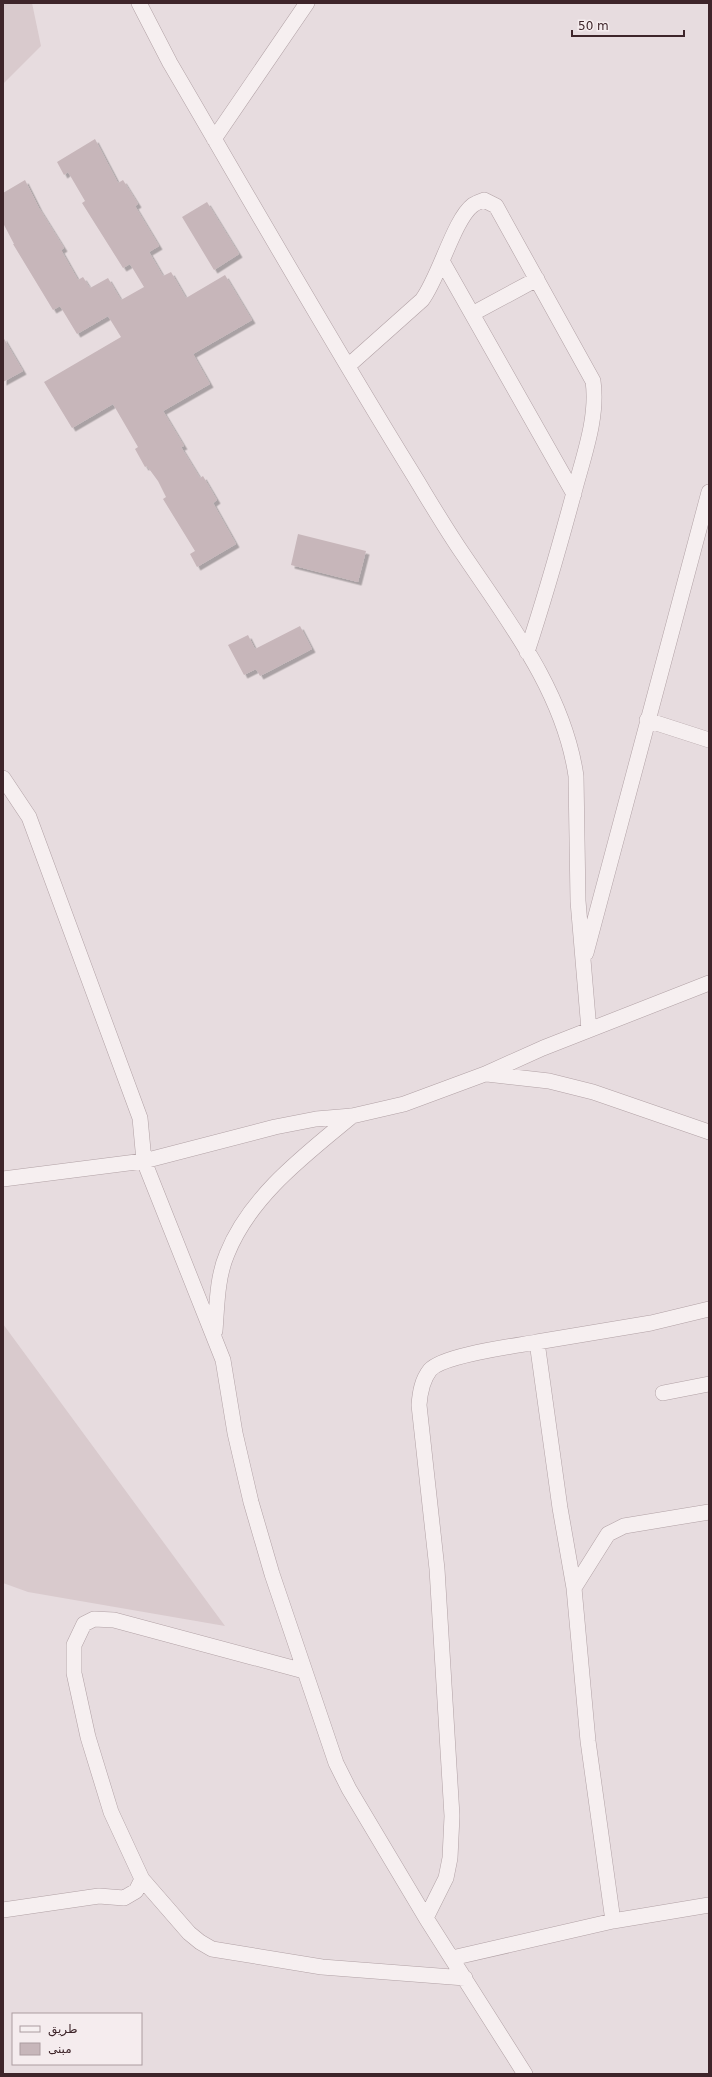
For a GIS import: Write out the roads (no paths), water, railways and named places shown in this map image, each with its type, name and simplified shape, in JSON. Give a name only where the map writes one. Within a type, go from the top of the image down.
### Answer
[{"type":"street","points":[[139,3],[170,64],[348,366],[462,553],[514,628],[566,729],[573,756],[576,776],[578,901],[589,1030]]},
{"type":"street","points":[[214,139],[307,3]]},
{"type":"street","points":[[348,366],[422,300],[430,289],[462,218],[472,205],[484,200],[496,206],[502,214],[593,381],[595,394],[586,448],[574,494],[552,573],[527,652]]},
{"type":"street","points":[[442,262],[574,494]]},
{"type":"street","points":[[472,314],[537,279]]},
{"type":"street","points":[[584,964],[709,492]]},
{"type":"street","points":[[648,720],[709,740]]},
{"type":"street","points":[[3,778],[29,817],[140,1118],[144,1161],[215,1336],[223,1360],[234,1433],[251,1502],[272,1574],[339,1770],[352,1795],[426,1918],[525,2074]]},
{"type":"street","points":[[3,1179],[144,1161],[274,1127],[316,1119],[352,1116],[404,1104],[485,1074],[543,1048],[709,984]]},
{"type":"street","points":[[485,1074],[549,1081],[594,1092],[709,1132]]},
{"type":"street","points":[[215,1336],[217,1296],[226,1255],[241,1223],[263,1197],[305,1155],[352,1116]]},
{"type":"street","points":[[426,1918],[446,1878],[450,1858],[452,1816],[437,1569],[419,1405],[420,1392],[431,1370],[439,1364],[466,1356],[651,1322],[709,1309]]},
{"type":"street","points":[[536,1342],[556,1485],[574,1588],[588,1741],[613,1921]]},
{"type":"street","points":[[663,1393],[709,1384]]},
{"type":"street","points":[[574,1588],[608,1534],[624,1526],[709,1512]]},
{"type":"street","points":[[304,1671],[114,1620],[94,1619],[84,1624],[74,1646],[75,1680],[88,1737],[111,1812],[142,1879],[189,1933],[212,1949],[322,1967],[464,1978]]},
{"type":"street","points":[[3,1910],[99,1896],[124,1898],[136,1891],[142,1879]]},
{"type":"street","points":[[452,1958],[613,1921],[709,1905]]}]
